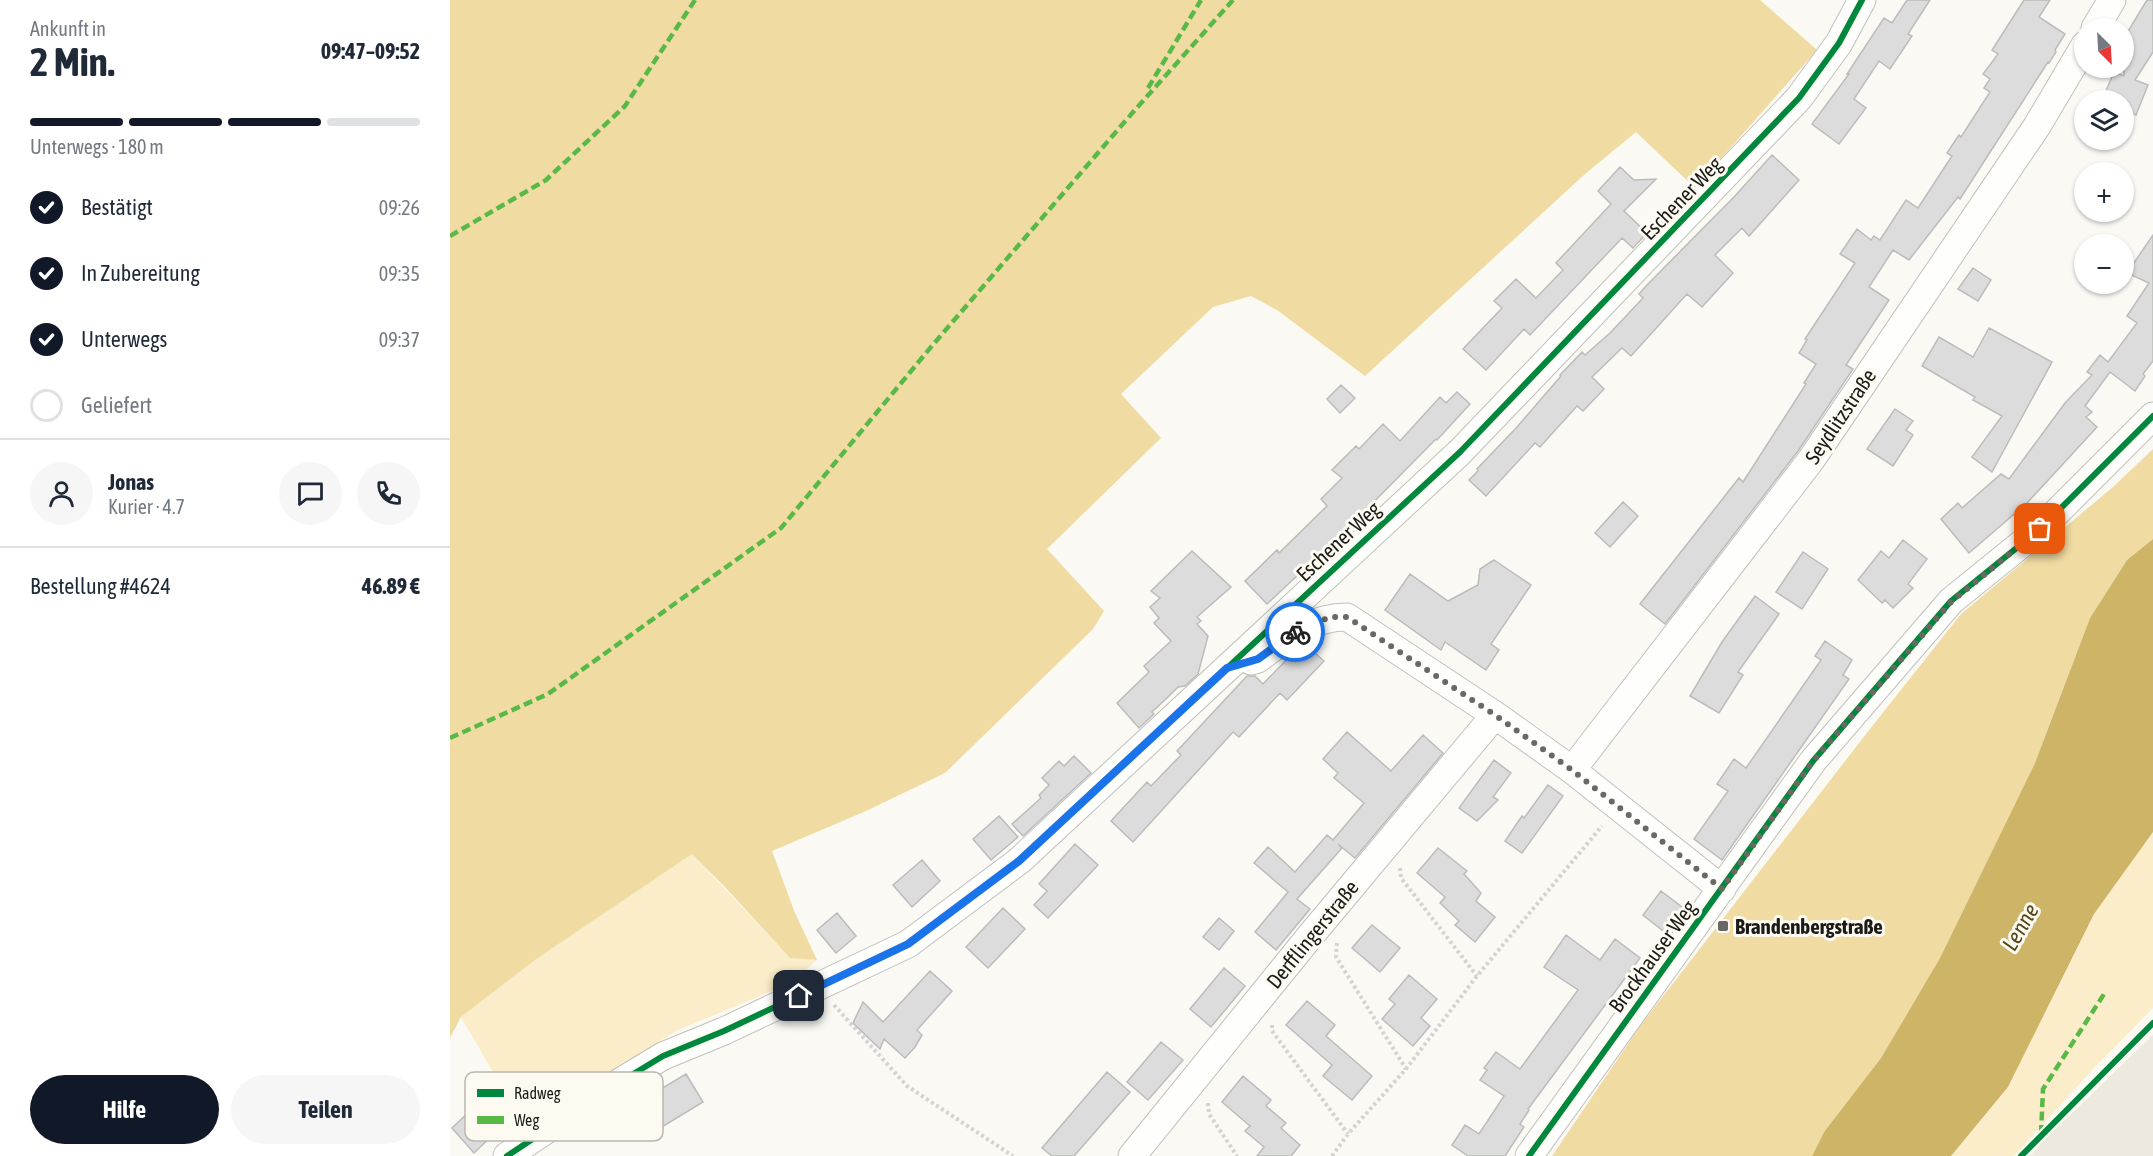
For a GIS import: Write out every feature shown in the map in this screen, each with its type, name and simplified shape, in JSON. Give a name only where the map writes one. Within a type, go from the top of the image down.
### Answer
[{"type":"street","name":"Eschener Weg","points":[[637,1072],[663,1056],[724,1031],[908,944],[1019,861],[1460,452],[1783,116],[1839,43],[1862,0]]},
{"type":"street","points":[[2101,18],[2112,0]]},
{"type":"street","name":"Seydlitzstraße","points":[[1572,770],[1811,460],[2037,126],[2074,64]]},
{"type":"street","name":"Brockhauser Weg","points":[[1529,1156],[1813,761],[1951,602],[2040,529],[2153,416]]},
{"type":"street","points":[[1227,668],[1258,659],[1300,629],[1330,617],[1347,617],[1495,715],[1572,770],[1722,889]]},
{"type":"street","name":"Derfflingerstraße","points":[[1132,1156],[1271,984],[1495,715]]},
{"type":"street","name":"Eschener Weg","points":[[507,1156],[530,1141]]},
{"type":"path","points":[[1332,1156],[1348,1134],[1406,1069],[1477,976],[1618,807]]},
{"type":"path","points":[[1399,830],[1401,878],[1477,976]]},
{"type":"path","points":[[1341,899],[1336,957],[1406,1069]]},
{"type":"path","points":[[1271,984],[1272,1030],[1348,1134]]},
{"type":"path","points":[[818,988],[907,1086],[1013,1156]]},
{"type":"path","points":[[1205,1067],[1209,1114],[1237,1156]]},
{"type":"shaded area","points":[[450,0],[1760,0],[1817,50],[1695,188],[1636,132],[1584,175],[1365,376],[1277,310],[1251,296],[1213,307],[1121,394],[1161,438],[1047,549],[1104,611],[1093,629],[945,773],[866,811],[772,851],[795,913],[817,960],[790,958],[692,854],[535,960],[461,1017],[450,1038]]},
{"type":"shaded area","points":[[2153,449],[2153,539],[2127,560],[2090,618],[2035,763],[1940,958],[1881,1058],[1824,1132],[1812,1156],[1552,1156],[1640,1026],[1961,614],[2113,487]]},
{"type":"shaded area","points":[[2153,832],[2153,1008],[2095,1067],[2014,1156],[1951,1156],[2008,1087],[2094,914]]},
{"type":"shaded area","points":[[692,854],[790,958],[817,960],[791,983],[676,1031],[612,1072],[493,1072],[461,1017],[535,960]]},
{"type":"shaded area","points":[[2153,1035],[2153,1156],[2030,1156],[2043,1141]]},
{"type":"water","name":"Lenne","points":[[2153,539],[2153,832],[2094,914],[2008,1087],[1951,1156],[1812,1156],[1824,1132],[1881,1058],[1940,958],[2035,763],[2090,618],[2127,560]]},
{"type":"building","points":[[1907,0],[1930,0],[1908,34],[1912,36],[1890,69],[1879,61],[1854,99],[1866,108],[1839,144],[1812,124],[1849,74],[1847,74],[1884,18],[1892,23]]},
{"type":"building","points":[[2024,0],[2050,0],[2039,17],[2065,34],[2056,52],[1960,199],[1958,197],[1909,260],[1893,250],[1869,287],[1889,300],[1846,365],[1853,369],[1798,451],[1665,624],[1640,604],[1739,478],[1743,482],[1806,384],[1804,383],[1816,364],[1799,353],[1807,340],[1805,339],[1855,263],[1840,254],[1857,229],[1871,240],[1874,236],[1880,240],[1906,200],[1918,208],[1952,156],[1947,153],[1959,135],[1961,137],[1990,92],[1984,88],[1990,79],[1983,74],[1998,54],[1992,50]]},
{"type":"building","points":[[2147,0],[2153,0],[2153,52],[2135,80],[2148,85],[2136,115],[2134,114],[2134,90],[2106,90],[2111,78],[2134,78],[2134,21]]},
{"type":"building","points":[[1772,155],[1799,180],[1749,236],[1742,228],[1715,255],[1733,273],[1702,307],[1687,294],[1631,356],[1622,348],[1592,377],[1604,389],[1583,411],[1577,406],[1540,447],[1535,443],[1486,496],[1469,480],[1478,471],[1477,469],[1582,352],[1585,355],[1610,333],[1643,298],[1639,294],[1646,286]]},
{"type":"building","points":[[1620,167],[1634,180],[1656,179],[1624,211],[1647,233],[1633,248],[1622,238],[1530,335],[1524,329],[1486,370],[1463,349],[1502,308],[1494,301],[1516,279],[1536,298],[1563,270],[1556,263],[1611,204],[1598,191]]},
{"type":"building","points":[[2153,235],[2153,361],[2143,374],[2145,376],[2135,391],[2110,372],[2085,406],[2092,412],[2086,417],[2097,427],[2027,503],[1969,553],[1941,519],[1958,503],[1962,508],[2001,474],[2009,479],[2065,403],[2092,375],[2087,372],[2100,355],[2108,362],[2137,323],[2127,316],[2149,283],[2134,276],[2134,263]]},
{"type":"building","points":[[1973,268],[1991,280],[1978,301],[1958,289]]},
{"type":"building","points":[[1989,328],[2052,362],[1992,472],[1972,457],[2002,416],[1973,400],[1975,397],[1922,366],[1939,337],[1973,357]]},
{"type":"building","points":[[1341,385],[1355,398],[1340,413],[1327,399]]},
{"type":"building","points":[[1457,392],[1470,404],[1349,527],[1267,604],[1245,581],[1277,550],[1279,553],[1327,506],[1321,499],[1342,478],[1332,470],[1356,446],[1359,449],[1383,424],[1400,441],[1440,397],[1446,403]]},
{"type":"building","points":[[1895,409],[1913,421],[1906,430],[1913,435],[1893,466],[1867,449]]},
{"type":"building","points":[[1623,502],[1638,516],[1610,547],[1595,533]]},
{"type":"building","points":[[1903,540],[1927,559],[1908,584],[1913,588],[1893,608],[1885,600],[1882,603],[1858,580],[1881,551],[1889,558]]},
{"type":"building","points":[[1192,551],[1231,587],[1197,617],[1201,621],[1197,624],[1208,636],[1198,674],[1185,686],[1178,687],[1139,728],[1117,703],[1149,672],[1144,666],[1171,641],[1154,623],[1159,618],[1150,607],[1160,598],[1151,591]]},
{"type":"building","points":[[1803,552],[1828,569],[1802,609],[1776,592]]},
{"type":"building","points":[[1494,560],[1531,585],[1491,644],[1499,650],[1486,670],[1445,642],[1441,650],[1385,610],[1410,574],[1448,601],[1478,585],[1480,569]]},
{"type":"building","points":[[1755,596],[1779,614],[1738,672],[1743,675],[1719,713],[1690,696],[1722,642]]},
{"type":"building","points":[[1825,641],[1852,660],[1843,675],[1849,679],[1722,860],[1694,839],[1728,791],[1717,784],[1734,759],[1746,768],[1821,660],[1815,656]]},
{"type":"building","points":[[1306,645],[1324,661],[1287,700],[1280,693],[1239,737],[1233,732],[1133,842],[1111,821],[1147,782],[1151,786],[1181,755],[1177,751],[1247,676],[1255,676],[1263,684],[1293,653]]},
{"type":"building","points":[[1347,732],[1391,771],[1423,735],[1443,753],[1355,858],[1338,844],[1342,848],[1297,899],[1310,909],[1276,950],[1255,932],[1288,892],[1254,863],[1268,847],[1295,872],[1327,835],[1333,840],[1364,803],[1334,778],[1338,773],[1323,759]]},
{"type":"building","points":[[1074,756],[1091,773],[1023,836],[1012,824],[1041,798],[1039,795],[1049,785],[1042,778],[1059,761],[1064,766]]},
{"type":"building","points":[[1494,760],[1511,773],[1493,797],[1498,800],[1477,821],[1459,808]]},
{"type":"building","points":[[1548,785],[1563,796],[1522,853],[1505,841]]},
{"type":"building","points":[[999,816],[1018,837],[991,860],[973,839]]},
{"type":"building","points":[[1075,844],[1098,865],[1048,918],[1034,905],[1047,891],[1039,884]]},
{"type":"building","points":[[1438,848],[1467,871],[1464,874],[1481,893],[1476,901],[1495,917],[1475,942],[1455,925],[1459,921],[1440,903],[1445,897],[1417,873]]},
{"type":"building","points":[[922,860],[940,881],[912,907],[893,885]]},
{"type":"building","points":[[1661,891],[1686,910],[1667,934],[1643,915]]},
{"type":"building","points":[[1003,908],[1025,929],[988,968],[966,947]]},
{"type":"building","points":[[837,913],[856,936],[836,953],[817,930]]},
{"type":"building","points":[[1219,918],[1234,931],[1219,950],[1203,937]]},
{"type":"building","points":[[1372,925],[1400,948],[1380,972],[1352,948]]},
{"type":"building","points":[[1566,935],[1600,960],[1615,939],[1640,958],[1528,1109],[1520,1124],[1524,1127],[1505,1156],[1468,1156],[1452,1145],[1465,1125],[1479,1134],[1504,1096],[1480,1080],[1487,1070],[1484,1068],[1496,1052],[1520,1069],[1578,990],[1544,967]]},
{"type":"building","points":[[1224,968],[1245,986],[1211,1027],[1190,1009]]},
{"type":"building","points":[[930,971],[952,991],[917,1030],[922,1035],[905,1058],[884,1039],[880,1049],[853,1023],[863,1002],[883,1022]]},
{"type":"building","points":[[1409,975],[1437,999],[1421,1018],[1430,1026],[1413,1046],[1382,1019],[1395,1004],[1389,999]]},
{"type":"building","points":[[1307,1001],[1335,1025],[1326,1036],[1372,1076],[1352,1100],[1323,1076],[1332,1065],[1286,1025]]},
{"type":"building","points":[[1161,1042],[1183,1060],[1148,1100],[1127,1082]]},
{"type":"building","points":[[1107,1072],[1130,1092],[1074,1156],[1052,1156],[1042,1148]]},
{"type":"building","points":[[686,1074],[703,1102],[663,1126],[663,1088]]},
{"type":"building","points":[[1243,1076],[1271,1100],[1266,1106],[1286,1123],[1281,1128],[1300,1145],[1291,1156],[1257,1156],[1264,1147],[1245,1131],[1250,1126],[1222,1102]]},
{"type":"building","points":[[465,1116],[465,1141],[487,1141],[474,1153],[452,1128]]},
{"type":"marked path","points":[[450,236],[546,180],[625,106],[695,0]]},
{"type":"marked path","points":[[1148,88],[1201,0]]},
{"type":"marked path","points":[[450,738],[548,694],[781,528],[931,347],[1134,111],[1233,0]]},
{"type":"marked path","points":[[2041,1134],[2043,1089],[2106,991]]},
{"type":"cycle path","points":[[637,1072],[663,1056],[724,1031],[908,944],[1019,861],[1460,452],[1799,98],[1839,43],[1862,0]]},
{"type":"cycle path","points":[[1529,1156],[1813,761],[1951,601],[2040,529],[2153,416]]},
{"type":"cycle path","points":[[2021,1156],[2153,1023]]},
{"type":"cycle path","points":[[507,1156],[530,1141]]},
{"type":"way so far","points":[[1295,632],[1330,617],[1347,617],[1495,715],[1572,770],[1722,889],[1813,761],[1951,602],[2040,529]]},
{"type":"place","name":"Brandenbergstraße","points":[[1723,926]]},
{"type":"route","points":[[799,996],[908,944],[1019,861],[1227,668],[1258,659],[1295,632]]}]
